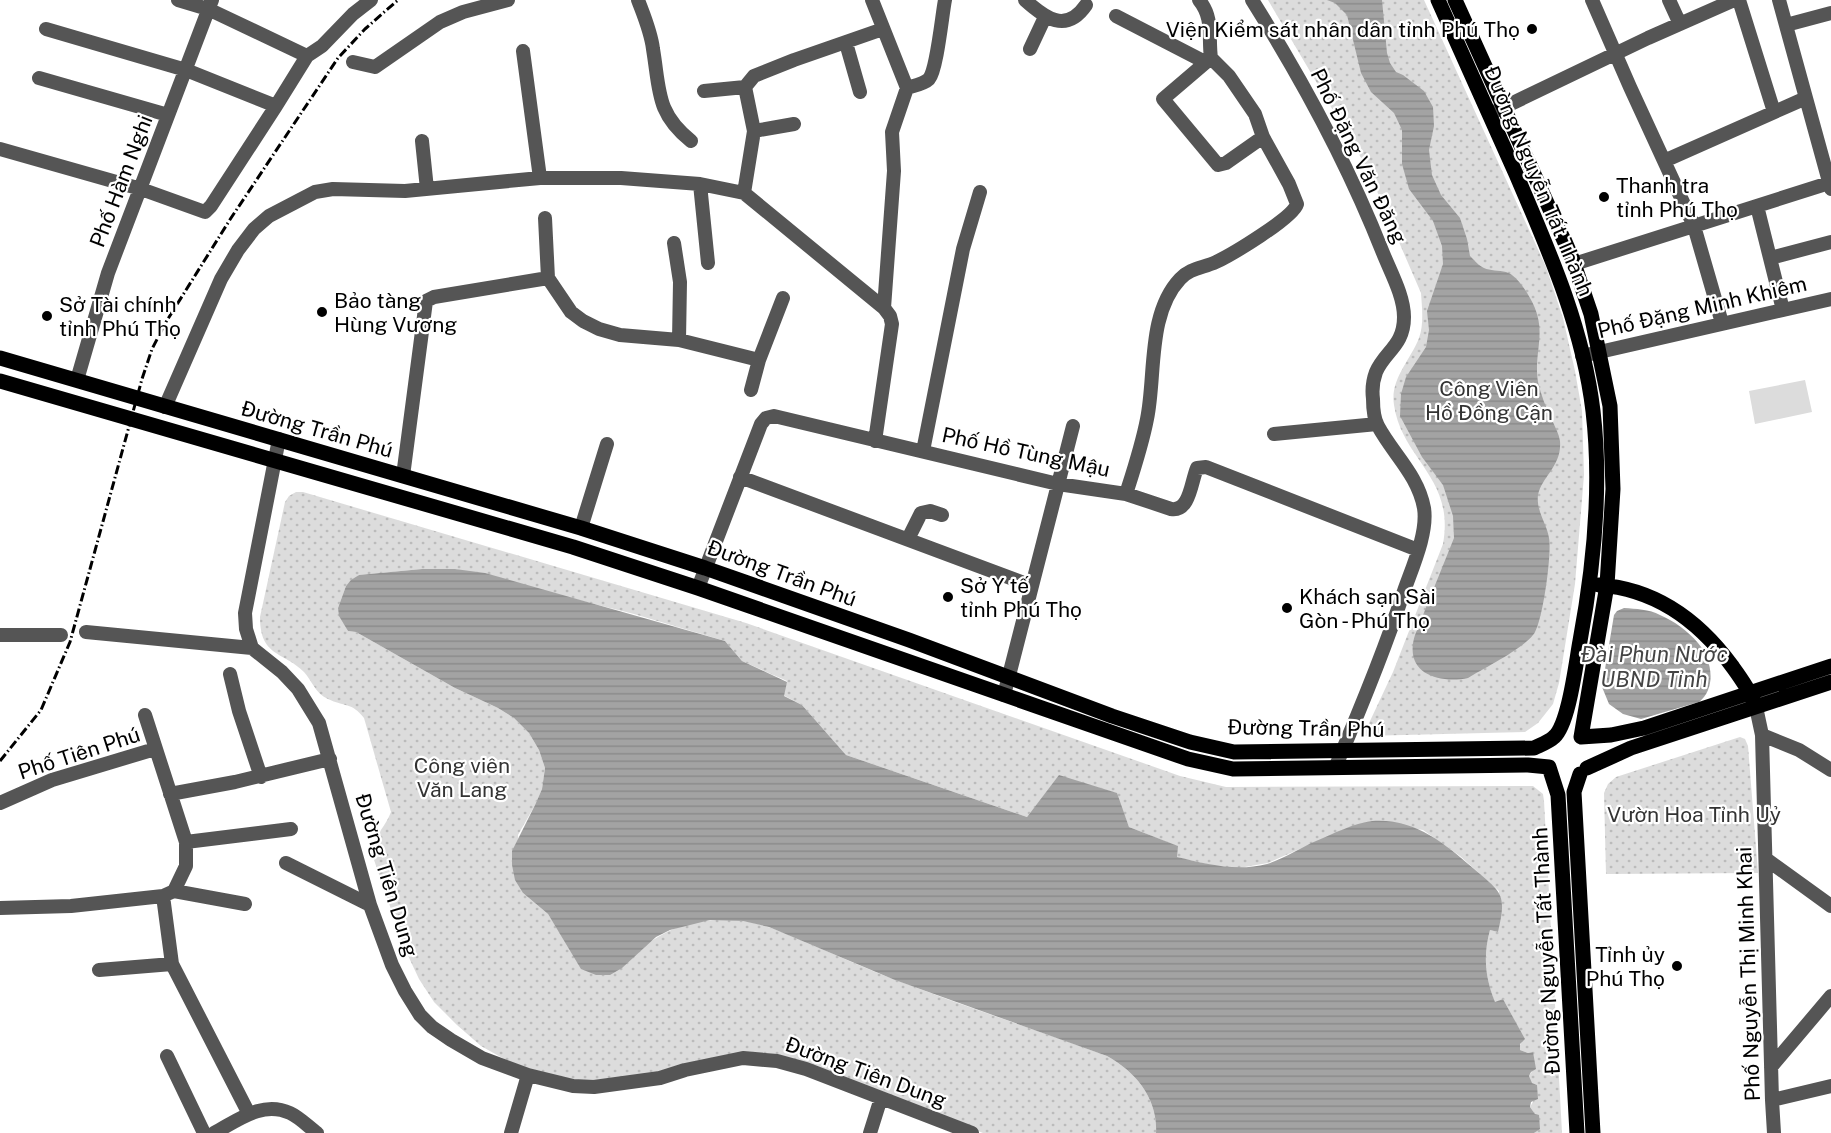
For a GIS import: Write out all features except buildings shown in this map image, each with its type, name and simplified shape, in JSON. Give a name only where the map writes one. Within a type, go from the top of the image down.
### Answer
[{"type":"main road","name":"Đường Nguyễn Tất Thành","points":[[1438,0],[1557,269],[1573,316],[1593,409],[1597,465],[1590,584],[1568,704],[1563,722],[1555,737]]},
{"type":"main road","name":"Đường Nguyễn Tất Thành","points":[[1455,0],[1574,264],[1591,314],[1610,406],[1613,500],[1607,585],[1581,737]]},
{"type":"main road","name":"Đường Trần Phú","points":[[0,358],[581,528],[705,568],[909,640],[1112,716],[1218,749],[1234,752],[1531,748],[1555,737]]},
{"type":"main road","name":"Đường Trần Phú","points":[[0,381],[573,547],[698,588],[1188,759],[1233,769],[1528,765],[1549,767]]},
{"type":"main road","points":[[1590,584],[1634,590],[1650,595],[1680,612],[1716,645],[1753,700]]},
{"type":"main road","points":[[1831,666],[1753,700],[1630,748],[1572,777],[1563,777],[1556,773],[1549,767],[1546,758],[1548,745],[1555,737],[1568,733],[1581,737],[1605,736],[1632,731],[1753,700],[1831,682]]},
{"type":"main road","points":[[1581,737],[1587,743],[1590,751],[1590,760],[1583,771]]},
{"type":"main road","points":[[1215,765],[1218,749]]},
{"type":"main road","name":"Đường Nguyễn Tất Thành","points":[[1549,767],[1558,795],[1577,1133]]},
{"type":"main road","name":"Đường Nguyễn Tất Thành","points":[[1583,771],[1575,784],[1574,792],[1593,1133]]},
{"type":"street","points":[[178,0],[210,5],[306,56]]},
{"type":"street","points":[[0,149],[141,189],[205,212],[276,106],[306,56],[322,46],[353,14],[371,0]]},
{"type":"street","points":[[353,62],[375,67],[440,22],[463,12],[508,0]]},
{"type":"street","points":[[638,0],[651,37],[664,108],[670,122],[691,141]]},
{"type":"street","points":[[872,0],[907,88],[892,132],[894,171],[884,308]]},
{"type":"street","points":[[907,88],[926,81],[931,74],[938,49],[945,0]]},
{"type":"street","points":[[1025,0],[1045,17],[1055,21],[1071,20],[1078,16],[1086,5]]},
{"type":"street","points":[[1199,0],[1208,13],[1210,25],[1208,60],[1163,99],[1218,165],[1226,163],[1263,137]]},
{"type":"street","name":"Phố Đặng Văn Đăng","points":[[1252,0],[1296,71],[1358,192],[1403,307],[1402,334],[1396,346],[1376,371],[1373,399],[1377,424],[1411,474],[1420,494],[1424,511],[1418,550],[1370,687],[1335,768]]},
{"type":"street","points":[[1592,0],[1694,226],[1722,324]]},
{"type":"street","points":[[1669,0],[1680,24]]},
{"type":"street","points":[[1574,264],[1757,206],[1830,186],[1779,0]]},
{"type":"street","points":[[1489,115],[1732,1],[1774,112]]},
{"type":"street","name":"Phố Hàm Nghi","points":[[77,380],[108,273],[210,5]]},
{"type":"street","points":[[1786,25],[1831,14]]},
{"type":"street","points":[[1116,16],[1208,60],[1229,76],[1255,114],[1263,137],[1295,197],[1295,209],[1285,219],[1225,258],[1191,270],[1176,283],[1163,310],[1155,335],[1148,419],[1126,494]]},
{"type":"street","points":[[1030,49],[1045,17]]},
{"type":"street","points":[[46,29],[186,70],[276,106]]},
{"type":"street","points":[[704,91],[745,87],[754,76],[883,29]]},
{"type":"street","points":[[846,43],[860,92]]},
{"type":"street","points":[[523,51],[540,178]]},
{"type":"street","points":[[39,78],[168,116]]},
{"type":"street","points":[[744,193],[754,131],[745,87]]},
{"type":"street","points":[[1664,160],[1806,98]]},
{"type":"street","points":[[754,131],[794,124]]},
{"type":"street","points":[[422,141],[427,189]]},
{"type":"street","points":[[165,407],[221,279],[238,250],[254,229],[269,216],[315,192],[353,189],[405,192],[540,178],[621,178],[699,184],[744,193],[884,308],[892,324],[875,441]]},
{"type":"street","points":[[699,184],[708,263]]},
{"type":"street","points":[[923,451],[963,249],[980,192]]},
{"type":"street","points":[[1757,206],[1783,310]]},
{"type":"street","points":[[546,218],[548,278],[571,312],[599,329],[629,336],[679,340],[759,360]]},
{"type":"street","points":[[1770,258],[1831,242]]},
{"type":"street","points":[[674,243],[680,282],[679,340]]},
{"type":"street","points":[[403,476],[426,301],[434,297],[548,278]]},
{"type":"street","points":[[751,390],[759,360],[783,297]]},
{"type":"street","name":"Phố Đặng Minh Khiêm","points":[[1582,356],[1831,299]]},
{"type":"street","name":"Phố Hồ Tùng Mậu","points":[[698,588],[761,424],[766,418],[774,416],[1058,484],[1126,494],[1176,510],[1184,505],[1197,468],[1206,467],[1418,550]]},
{"type":"street","points":[[1274,434],[1377,424]]},
{"type":"street","points":[[1004,695],[1073,426]]},
{"type":"street","points":[[86,632],[252,648],[246,629],[245,614],[279,439]]},
{"type":"street","points":[[581,528],[607,444]]},
{"type":"street","points":[[740,477],[1032,586]]},
{"type":"street","points":[[908,538],[921,513],[930,511],[942,514]]},
{"type":"street","points":[[0,635],[61,635]]},
{"type":"street","name":"Đường Tiên Dung","points":[[252,648],[298,688],[319,723],[370,905],[392,965],[420,1015],[432,1027],[482,1058],[528,1075],[573,1086],[594,1087],[660,1078],[685,1070],[743,1058],[777,1061],[807,1069],[972,1133]]},
{"type":"street","points":[[230,674],[239,711],[261,777]]},
{"type":"street","name":"Phố Nguyễn Thị Minh Khai","points":[[1753,700],[1762,735],[1774,1133]]},
{"type":"street","points":[[145,715],[155,749]]},
{"type":"street","points":[[1762,735],[1799,750],[1831,770]]},
{"type":"street","name":"Phố Tiên Phú","points":[[0,803],[52,780],[155,749],[186,842],[186,866],[168,893]]},
{"type":"street","points":[[170,794],[261,777],[330,759]]},
{"type":"street","points":[[186,842],[291,829]]},
{"type":"street","points":[[1766,859],[1831,906]]},
{"type":"street","points":[[286,863],[370,905]]},
{"type":"street","points":[[168,893],[172,964],[248,1113]]},
{"type":"street","points":[[0,908],[71,906],[168,893],[245,904]]},
{"type":"street","points":[[99,970],[172,964]]},
{"type":"street","points":[[1771,1067],[1831,996]]},
{"type":"street","points":[[167,1056],[204,1133]]},
{"type":"street","points":[[511,1133],[528,1075]]},
{"type":"street","points":[[1772,1100],[1831,1086]]},
{"type":"street","points":[[870,1133],[881,1098]]},
{"type":"street","points":[[214,1133],[248,1113],[267,1109],[289,1113],[317,1133]]},
{"type":"green space","name":"Công Viên Hồ Đồng Cận","points":[[1268,0],[1424,0],[1546,267],[1563,318],[1575,371],[1582,411],[1584,475],[1575,584],[1559,683],[1553,704],[1538,723],[1525,732],[1363,736],[1393,672],[1443,544],[1445,521],[1442,502],[1435,485],[1399,424],[1394,405],[1398,378],[1421,333],[1421,293],[1367,168]]},
{"type":"green space","points":[[1805,380],[1812,412],[1755,424],[1749,391]]},
{"type":"green space","name":"Công viên Văn Lang","points":[[296,492],[303,492],[746,623],[1180,776],[1226,787],[1533,786],[1543,794],[1544,801],[1562,1133],[1534,1133],[1536,1131],[1535,1114],[1530,1107],[1537,1085],[1531,1083],[1529,1076],[1533,1070],[1533,1052],[1520,1050],[1524,1038],[1503,999],[1495,1003],[1489,984],[1486,949],[1490,930],[1498,932],[1499,891],[1460,856],[1423,830],[1372,821],[1350,827],[1268,863],[1239,868],[1215,866],[1176,857],[1177,846],[1129,827],[1116,793],[1059,776],[1027,817],[846,755],[802,705],[783,695],[787,681],[742,661],[725,641],[634,614],[455,569],[422,569],[359,575],[346,586],[338,608],[348,631],[356,632],[455,688],[498,708],[514,718],[529,733],[539,750],[545,768],[542,789],[518,835],[523,893],[548,914],[565,941],[633,956],[658,937],[684,925],[727,920],[751,922],[768,927],[885,976],[1107,1056],[1136,1078],[1143,1088],[1153,1109],[1156,1133],[983,1133],[930,1111],[777,1058],[628,1084],[566,1080],[513,1064],[481,1046],[434,1002],[419,979],[404,947],[373,857],[376,838],[391,812],[364,718],[352,707],[324,697],[304,672],[274,652],[264,640],[260,617],[285,502]]},
{"type":"green space","name":"Vườn Hoa Tỉnh Uỷ","points":[[1740,737],[1745,739],[1748,746],[1758,873],[1606,874],[1604,793],[1608,784],[1616,777]]},
{"type":"water","points":[[1327,0],[1382,0],[1390,63],[1396,72],[1424,91],[1433,107],[1434,126],[1429,150],[1432,175],[1441,195],[1460,218],[1470,256],[1482,267],[1506,272],[1517,279],[1530,298],[1539,321],[1538,382],[1560,441],[1558,457],[1538,495],[1550,546],[1544,600],[1538,625],[1530,638],[1515,651],[1468,678],[1445,679],[1426,673],[1414,659],[1413,648],[1415,635],[1454,538],[1453,516],[1443,485],[1422,457],[1400,416],[1401,394],[1406,377],[1426,347],[1429,330],[1427,311],[1443,264],[1442,246],[1433,221],[1409,189],[1402,164],[1402,130],[1394,113],[1371,92],[1361,73],[1347,15],[1335,3]]},
{"type":"water","points":[[422,569],[455,569],[485,573],[725,641],[742,661],[787,682],[784,696],[802,705],[846,755],[1027,817],[1059,775],[1117,793],[1129,827],[1178,846],[1177,857],[1233,867],[1267,864],[1344,829],[1372,821],[1401,823],[1427,834],[1462,858],[1500,895],[1501,919],[1498,932],[1490,930],[1486,958],[1487,975],[1495,1002],[1503,999],[1525,1039],[1520,1044],[1520,1050],[1533,1052],[1536,1069],[1529,1076],[1532,1083],[1537,1085],[1538,1099],[1531,1102],[1530,1107],[1535,1114],[1539,1115],[1540,1129],[1534,1133],[1156,1133],[1153,1109],[1143,1088],[1127,1070],[1107,1056],[895,980],[769,927],[743,921],[710,920],[670,930],[656,937],[622,968],[610,975],[596,975],[581,969],[548,914],[523,893],[515,880],[512,851],[542,789],[545,768],[539,750],[529,733],[514,718],[498,708],[455,688],[356,632],[348,631],[339,616],[338,608],[346,586],[359,575]]},
{"type":"water","name":"Đài Phun Nước UBND Tỉnh","points":[[1624,608],[1647,610],[1665,617],[1685,630],[1698,643],[1707,657],[1710,673],[1708,689],[1699,702],[1641,719],[1623,714],[1609,704],[1602,687],[1614,615]]},
{"type":"railway","points":[[0,761],[41,710],[70,642],[142,379],[152,349],[166,322],[231,218],[338,58],[365,29],[398,0]]},
{"type":"place","name":"Viện Kiểm sát nhân dân tỉnh Phú Thọ","points":[[1532,29]]},
{"type":"place","name":"Thanh tra tỉnh Phú Thọ","points":[[1604,197]]},
{"type":"place","name":"Bảo tàng Hùng Vương","points":[[322,312]]},
{"type":"place","name":"Sở Tài chính tỉnh Phú Thọ","points":[[47,316]]},
{"type":"place","name":"Sở Y tế tỉnh Phú Thọ","points":[[948,597]]},
{"type":"place","name":"Khách sạn Sài Gòn - Phú Thọ","points":[[1287,608]]},
{"type":"place","name":"Tỉnh ủy Phú Thọ","points":[[1677,966]]}]
